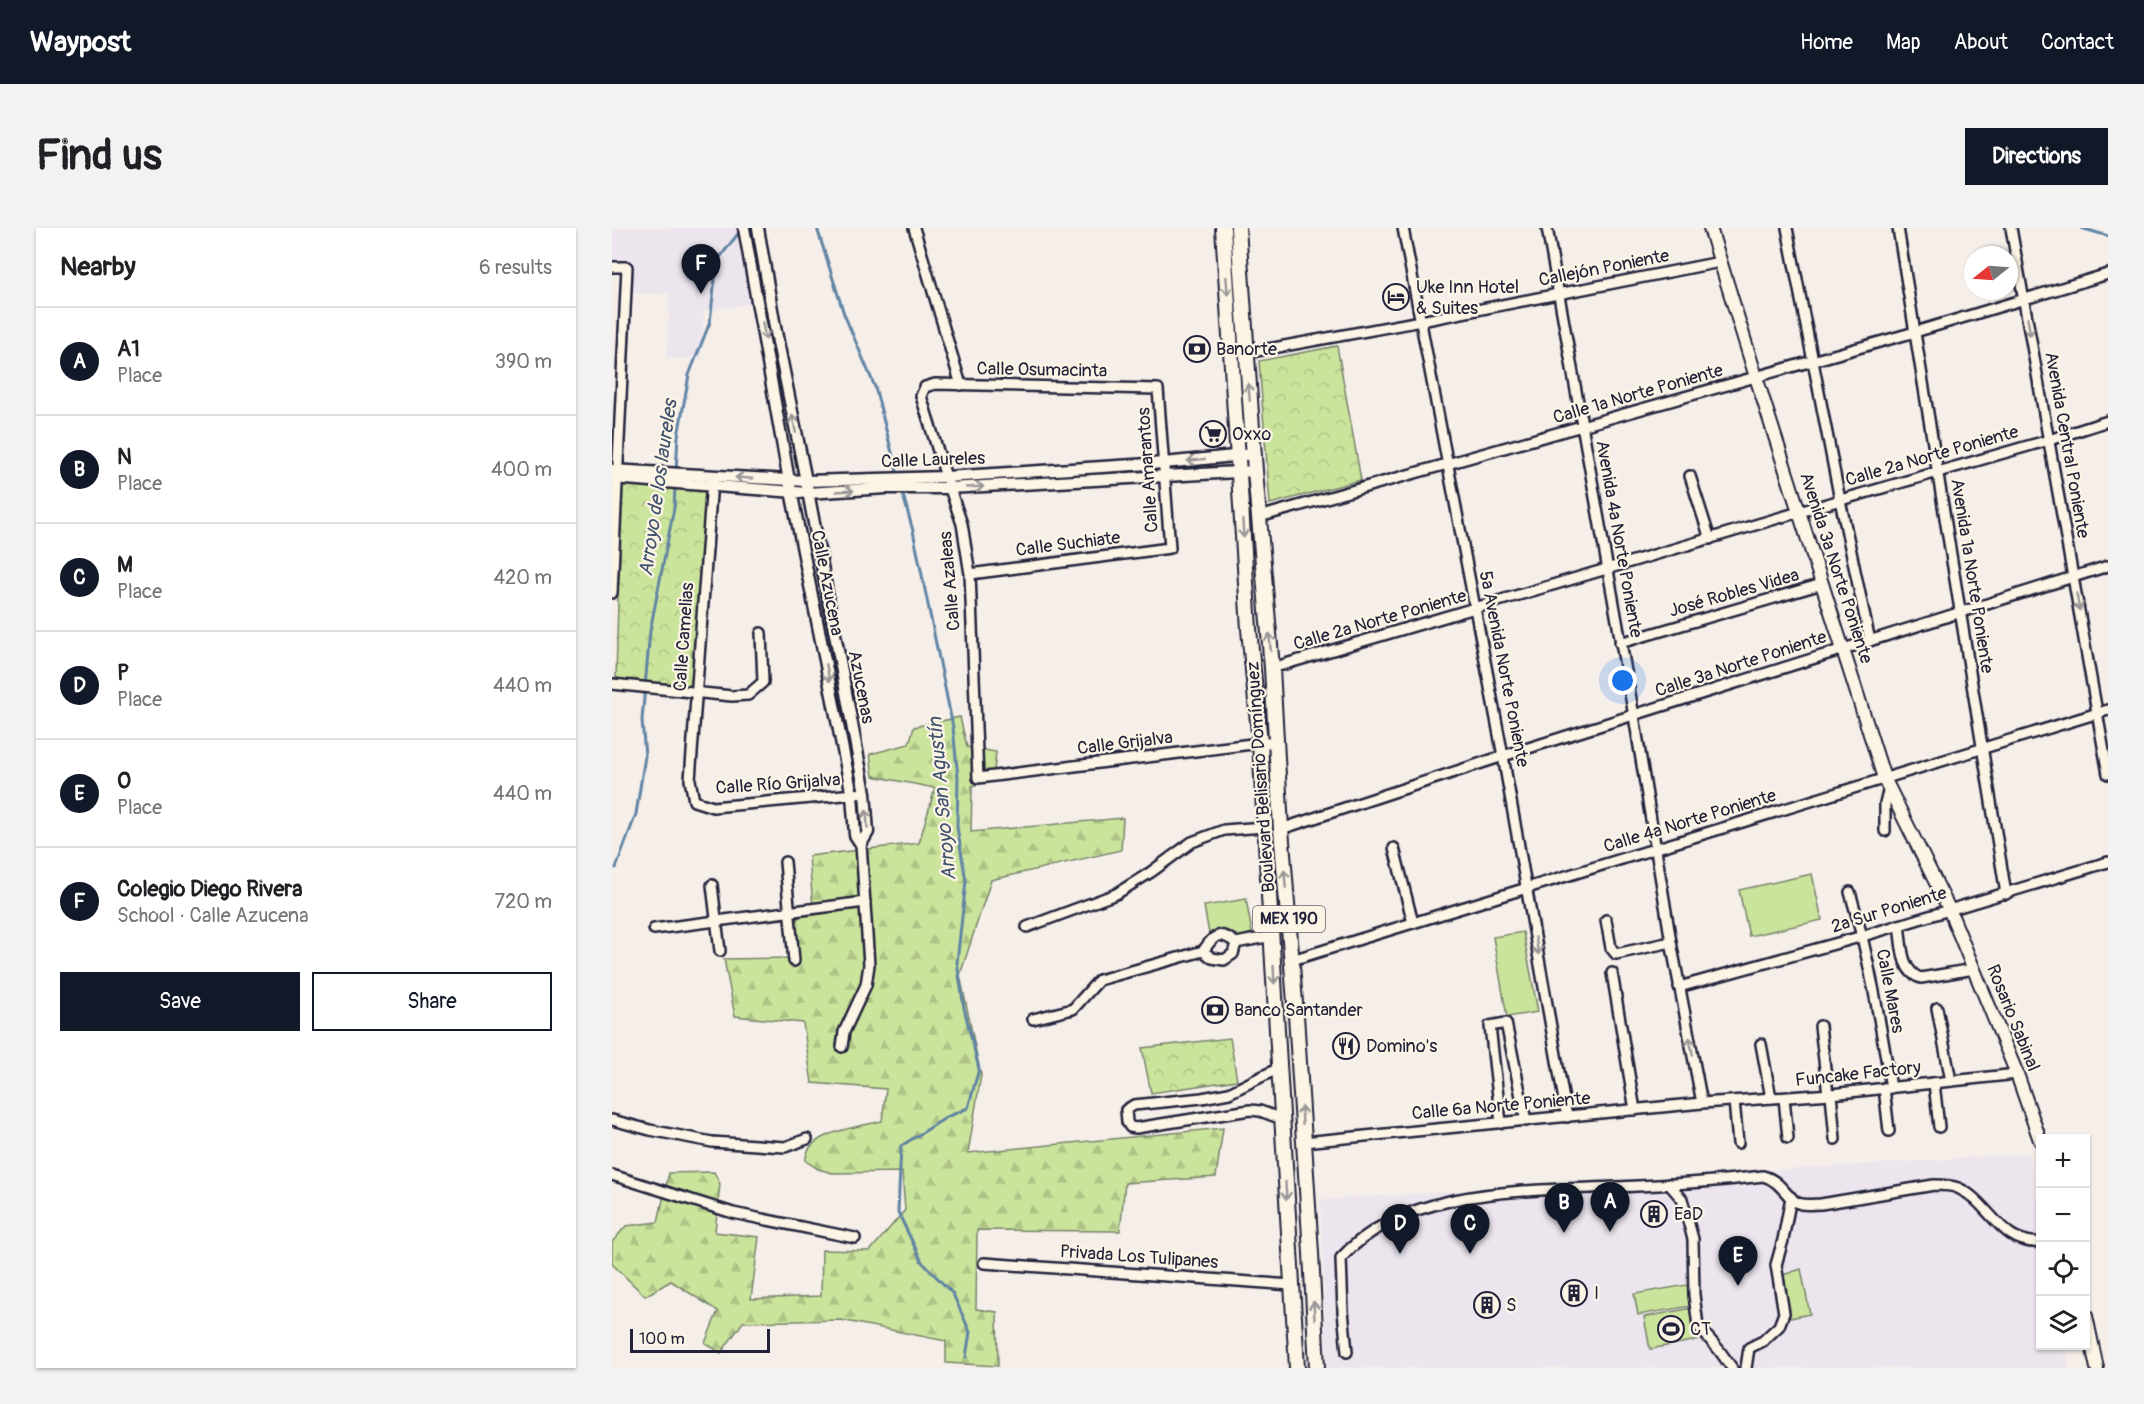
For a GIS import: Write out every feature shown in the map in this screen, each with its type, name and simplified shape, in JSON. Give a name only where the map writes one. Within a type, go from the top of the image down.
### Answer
[{"type":"main road","name":"MEX 190","points":[[1223,228],[1239,471]]},
{"type":"main road","name":"MEX 190","points":[[1238,228],[1255,471]]},
{"type":"main road","name":"Avenida 3a Norte Poniente","points":[[1710,228],[1886,783],[1949,909]]},
{"type":"main road","name":"Boulevard Belisario Domínguez","points":[[1239,471],[1249,629],[1260,743],[1298,1368]]},
{"type":"main road","name":"Boulevard Belisario Domínguez","points":[[1255,471],[1272,668],[1317,1368]]},
{"type":"main road","name":"Rosario Sabinal","points":[[1949,909],[2017,1074],[2038,1134]]},
{"type":"main road","points":[[2090,1338],[2097,1368]]},
{"type":"street","name":"Calle Azucena","points":[[744,228],[791,487],[852,795],[855,835],[861,844]]},
{"type":"street","name":"Azucenas","points":[[758,228],[865,793]]},
{"type":"street","points":[[914,228],[961,385]]},
{"type":"street","name":"5a Avenida Norte Poniente","points":[[1403,228],[1476,609],[1567,1117]]},
{"type":"street","name":"Avenida 4a Norte Poniente","points":[[1546,228],[1634,716],[1679,987],[1702,1103]]},
{"type":"street","points":[[1788,228],[1840,500],[1870,641]]},
{"type":"street","name":"Avenida 1a Norte Poniente","points":[[1898,228],[2006,894]]},
{"type":"street","name":"Avenida Central Poniente","points":[[2011,228],[2108,774]]},
{"type":"street","name":"Callejón Poniente","points":[[1246,353],[1720,262]]},
{"type":"street","points":[[612,267],[627,267],[615,474],[612,593]]},
{"type":"street","name":"Calle 1a Norte Poniente","points":[[1259,517],[1916,332],[2108,274]]},
{"type":"street","points":[[753,279],[768,280]]},
{"type":"street","name":"Calle Osumacinta","points":[[925,387],[935,384],[1158,389]]},
{"type":"street","name":"Calle Azaleas","points":[[925,387],[921,396],[945,477],[962,524],[970,574],[978,778]]},
{"type":"street","name":"Calle Amarantos","points":[[1158,389],[1170,548]]},
{"type":"street","name":"Calle 2a Norte Poniente","points":[[1272,668],[2108,421]]},
{"type":"street","name":"Calle Laureles","points":[[915,483],[945,477],[1164,463],[1254,454]]},
{"type":"street","name":"Calle Laureles","points":[[615,474],[791,487],[915,483],[950,488],[1255,471]]},
{"type":"street","points":[[1690,476],[1710,539]]},
{"type":"street","name":"Calle Camelias","points":[[694,801],[690,780],[712,481]]},
{"type":"street","name":"Calle Suchiate","points":[[970,574],[1170,548]]},
{"type":"street","name":"Calle 3a Norte Poniente","points":[[1281,829],[1503,756],[2108,566]]},
{"type":"street","name":"José Robles Videa","points":[[1620,643],[1822,584]]},
{"type":"street","points":[[612,684],[732,696],[748,694],[763,682],[761,633]]},
{"type":"street","name":"Calle 4a Norte Poniente","points":[[1292,960],[1656,848],[1886,783],[1982,749],[2108,710]]},
{"type":"street","name":"Calle Grijalva","points":[[978,778],[1260,743],[1277,743]]},
{"type":"street","points":[[1885,831],[1886,783]]},
{"type":"street","points":[[842,1047],[844,1032],[866,985],[869,965],[861,844],[868,832],[865,793]]},
{"type":"street","name":"Calle Río Grijalva","points":[[694,801],[713,807],[865,793]]},
{"type":"street","points":[[1027,927],[1116,894],[1192,842],[1224,830],[1264,827]]},
{"type":"street","points":[[1394,848],[1413,923]]},
{"type":"street","points":[[785,862],[794,961]]},
{"type":"street","name":"2a Sur Poniente","points":[[1679,987],[1863,936],[2108,862]]},
{"type":"street","points":[[712,885],[720,951]]},
{"type":"street","name":"Calle Mares","points":[[1850,892],[1863,936],[1877,1003],[1887,1088],[1889,1131]]},
{"type":"street","points":[[654,929],[865,902]]},
{"type":"street","points":[[1606,920],[1611,948],[1616,954],[1671,942]]},
{"type":"street","points":[[1899,925],[1906,965],[1911,974],[1921,978],[1974,969]]},
{"type":"street","points":[[1033,1019],[1073,1009],[1099,980],[1203,951],[1210,940],[1217,935],[1227,936],[1236,943],[1272,936]]},
{"type":"street","points":[[1203,951],[1212,958],[1224,960],[1233,954],[1236,943]]},
{"type":"street","points":[[1612,973],[1635,1110]]},
{"type":"street","points":[[1937,1008],[1951,1081]]},
{"type":"street","points":[[1501,1123],[1490,1026],[1506,1023],[1527,1121]]},
{"type":"street","points":[[1820,1026],[1835,1139]]},
{"type":"street","points":[[1761,1044],[1771,1098]]},
{"type":"street","points":[[1279,1068],[1229,1093],[1134,1105],[1126,1110],[1125,1116],[1130,1127],[1136,1128],[1250,1110],[1282,1119]]},
{"type":"street","points":[[1495,1071],[1515,1068]]},
{"type":"street","name":"Funcake Factory","points":[[1702,1103],[1829,1094],[2017,1074]]},
{"type":"street","points":[[1934,1083],[1939,1127]]},
{"type":"street","points":[[1784,1098],[1788,1138]]},
{"type":"street","points":[[1734,1101],[1738,1143]]},
{"type":"street","name":"Calle 6a Norte Poniente","points":[[1304,1142],[1702,1103]]},
{"type":"street","points":[[612,1120],[712,1142],[786,1147],[807,1139]]},
{"type":"street","points":[[612,1175],[733,1213],[855,1238]]},
{"type":"street","points":[[1347,1352],[1341,1258],[1352,1246],[1381,1224],[1419,1210],[1454,1200],[1510,1191],[1669,1184],[1763,1176],[1777,1182],[1791,1197],[1803,1205],[1946,1185],[1968,1194],[2015,1238],[2025,1242],[2036,1242]]},
{"type":"street","points":[[1669,1184],[1682,1199],[1693,1239],[1694,1295],[1698,1326],[1732,1368]]},
{"type":"street","points":[[1746,1368],[1749,1348],[1763,1341],[1779,1326],[1784,1313],[1776,1265],[1791,1197]]},
{"type":"street","name":"Privada Los Tulipanes","points":[[984,1263],[1292,1285]]},
{"type":"shaded area","points":[[612,228],[740,228],[755,303],[704,311],[701,359],[667,358],[670,294],[626,293],[627,268],[612,267]]},
{"type":"shaded area","points":[[2029,1154],[2036,1193],[2036,1350],[2066,1350],[2069,1368],[1327,1368],[1320,1200]]},
{"type":"green space","points":[[1337,346],[1361,480],[1270,504],[1259,361]]},
{"type":"green space","points":[[621,482],[706,487],[691,688],[616,680]]},
{"type":"green space","points":[[960,717],[967,747],[996,752],[993,780],[972,786],[971,832],[1123,818],[1121,850],[991,880],[960,975],[981,1075],[968,1153],[1223,1128],[1216,1177],[1125,1183],[1120,1231],[977,1230],[976,1309],[997,1312],[998,1366],[946,1363],[946,1341],[841,1320],[743,1322],[721,1353],[705,1343],[718,1311],[671,1281],[645,1296],[612,1264],[612,1242],[626,1226],[658,1222],[669,1173],[714,1172],[720,1184],[715,1232],[759,1237],[751,1299],[821,1296],[822,1250],[870,1251],[905,1210],[902,1172],[832,1173],[818,1169],[806,1161],[808,1151],[823,1137],[882,1121],[886,1089],[812,1083],[803,1023],[735,1016],[724,959],[793,958],[794,921],[813,908],[809,856],[919,843],[935,788],[873,776],[870,754],[909,744],[914,727]]},
{"type":"green space","points":[[1812,874],[1822,920],[1749,936],[1739,890]]},
{"type":"green space","points":[[1246,899],[1252,933],[1235,938],[1229,931],[1209,934],[1204,906]]},
{"type":"green space","points":[[1523,932],[1538,1012],[1507,1017],[1493,937]]},
{"type":"green space","points":[[1230,1038],[1237,1080],[1151,1093],[1142,1048]]},
{"type":"green space","points":[[1801,1269],[1810,1314],[1790,1318],[1783,1275]]},
{"type":"green space","points":[[1687,1285],[1691,1306],[1638,1315],[1634,1294]]},
{"type":"green space","name":"CT","points":[[1692,1308],[1698,1340],[1650,1349],[1644,1317]]},
{"type":"waterway","name":"Arroyo San Agustín","points":[[817,228],[844,314],[875,387],[898,476]]},
{"type":"waterway","points":[[2081,228],[2108,236]]},
{"type":"waterway","name":"Arroyo de los laureles","points":[[676,471],[678,436],[689,375],[710,322],[717,261],[741,230]]},
{"type":"waterway","name":"Arroyo de los laureles","points":[[616,868],[636,814],[645,756],[642,720],[650,631],[674,508],[675,487]]},
{"type":"waterway","name":"Arroyo San Agustín","points":[[902,491],[913,531],[953,727],[958,778],[957,827],[966,881],[957,962],[964,1008],[979,1069],[968,1108],[947,1117],[901,1146],[898,1212],[922,1262],[953,1294],[970,1332],[966,1357]]},
{"type":"place","name":"Colegio Diego Rivera","points":[[701,294]]},
{"type":"place","name":"Uke Inn Hotel & Suites","points":[[1396,297]]},
{"type":"place","name":"Banorte","points":[[1197,349]]},
{"type":"place","name":"Oxxo","points":[[1213,434]]},
{"type":"place","name":"Banco Santander","points":[[1215,1010]]},
{"type":"place","name":"Domino's","points":[[1346,1046]]},
{"type":"place","name":"EaD","points":[[1654,1214]]},
{"type":"place","name":"A1","points":[[1610,1232]]},
{"type":"place","name":"N","points":[[1564,1233]]},
{"type":"place","name":"P","points":[[1400,1254]]},
{"type":"place","name":"M","points":[[1470,1254]]},
{"type":"place","name":"O","points":[[1738,1286]]},
{"type":"place","name":"I","points":[[1574,1293]]},
{"type":"place","name":"S","points":[[1487,1305]]},
{"type":"place","name":"CT","points":[[1671,1329]]}]
